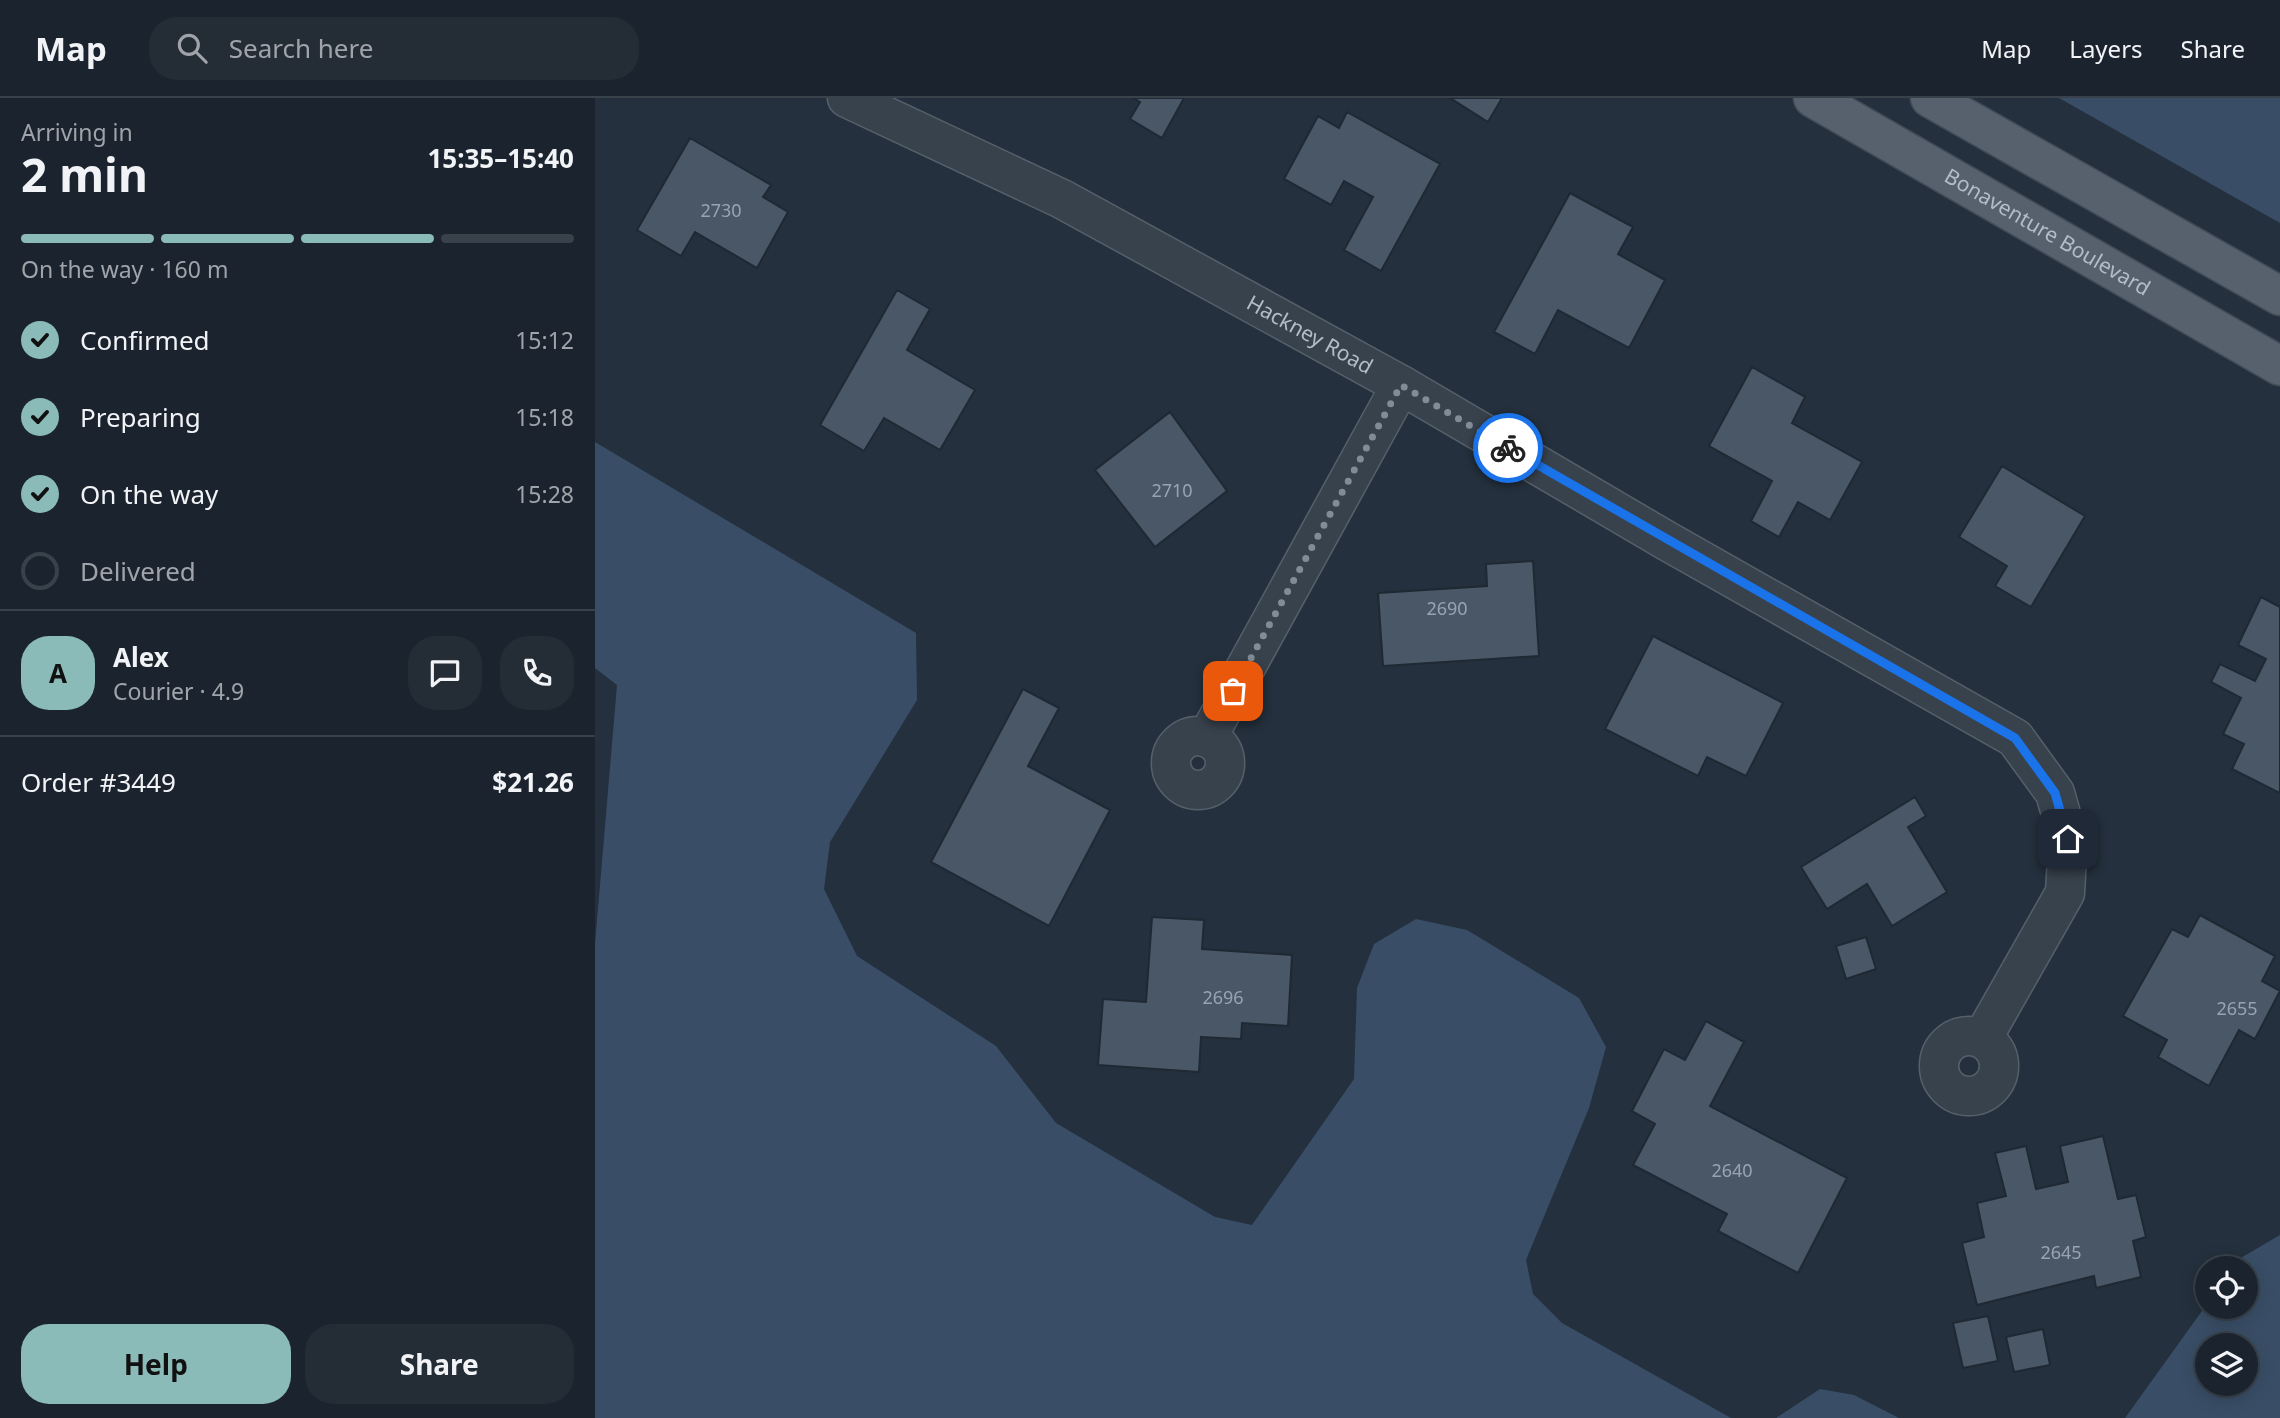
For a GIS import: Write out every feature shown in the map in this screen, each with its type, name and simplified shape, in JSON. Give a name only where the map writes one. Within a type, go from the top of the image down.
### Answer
[{"type":"main road","name":"Bonaventure Boulevard","points":[[1813,98],[2280,366]]},
{"type":"main road","points":[[1930,98],[2280,296]]},
{"type":"street","name":"Hackney Road","points":[[847,98],[1062,200],[1401,385],[1678,547],[2015,738],[2055,793],[2068,839],[2065,892],[1982,1039]]},
{"type":"street","points":[[1207,738],[1401,385]]},
{"type":"water","points":[[2059,98],[2280,98],[2280,223]]},
{"type":"water","points":[[595,442],[916,633],[917,700],[830,842],[824,889],[857,956],[996,1046],[1056,1123],[1215,1217],[1252,1225],[1354,1079],[1357,988],[1374,944],[1416,919],[1467,930],[1579,998],[1606,1047],[1589,1108],[1526,1260],[1533,1294],[1562,1323],[1731,1418],[595,1418],[595,944],[617,685],[595,668]]},
{"type":"water","points":[[2280,1235],[2280,1418],[2125,1418],[2196,1319],[2258,1319],[2258,1256],[2244,1256]]},
{"type":"water","points":[[1820,1389],[1854,1395],[1899,1418],[1776,1418]]},
{"type":"building","points":[[1133,98],[1184,98],[1162,138],[1130,119],[1140,102]]},
{"type":"building","points":[[1450,98],[1502,98],[1488,122]]},
{"type":"building","points":[[1347,112],[1440,164],[1381,271],[1344,250],[1373,197],[1344,181],[1331,205],[1284,179],[1318,116],[1339,128]]},
{"type":"building","points":[[690,138],[771,185],[763,197],[788,212],[757,268],[695,232],[681,256],[637,230]]},
{"type":"building","points":[[1570,193],[1633,227],[1618,254],[1665,280],[1629,348],[1558,310],[1535,354],[1494,332]]},
{"type":"building","points":[[897,290],[930,309],[907,350],[975,390],[940,450],[884,418],[864,451],[820,425]]},
{"type":"building","points":[[1752,367],[1805,397],[1792,423],[1862,462],[1830,520],[1798,502],[1779,537],[1751,521],[1772,481],[1709,446]]},
{"type":"building","points":[[1170,412],[1227,491],[1155,547],[1095,470]]},
{"type":"building","points":[[2002,466],[2085,516],[2031,607],[1995,586],[2007,566],[1959,537]]},
{"type":"building","points":[[1533,561],[1539,656],[1383,666],[1378,593],[1487,586],[1486,564]]},
{"type":"building","points":[[2261,597],[2280,607],[2280,793],[2232,769],[2244,744],[2223,734],[2241,698],[2211,682],[2220,664],[2255,681],[2266,659],[2238,645]]},
{"type":"building","points":[[1653,636],[1783,703],[1746,776],[1707,757],[1698,776],[1605,729]]},
{"type":"building","points":[[1023,689],[1059,708],[1028,766],[1110,810],[1049,926],[931,862]]},
{"type":"building","points":[[1915,797],[1926,816],[1908,827],[1947,892],[1892,926],[1867,884],[1827,909],[1801,867]]},
{"type":"building","points":[[2200,915],[2275,956],[2262,981],[2280,991],[2255,1039],[2239,1030],[2209,1086],[2158,1057],[2167,1040],[2123,1016],[2172,929],[2188,937]]},
{"type":"building","points":[[1152,917],[1204,920],[1202,949],[1292,955],[1288,1026],[1242,1023],[1241,1039],[1201,1037],[1199,1072],[1098,1065],[1103,999],[1146,1002]]},
{"type":"building","points":[[1866,937],[1876,969],[1846,979],[1836,946]]},
{"type":"building","points":[[1706,1021],[1744,1042],[1710,1106],[1847,1178],[1798,1273],[1718,1231],[1727,1214],[1633,1165],[1655,1124],[1632,1111],[1664,1049],[1685,1060]]},
{"type":"building","points":[[2103,1136],[2118,1199],[2136,1195],[2146,1237],[2133,1241],[2141,1277],[2096,1288],[2094,1276],[1977,1305],[1962,1243],[1984,1237],[1977,1203],[2006,1196],[1995,1153],[2026,1146],[2036,1189],[2068,1182],[2060,1146]]},
{"type":"building","points":[[1988,1316],[1998,1361],[1963,1368],[1953,1323]]},
{"type":"building","points":[[2043,1329],[2050,1365],[2014,1372],[2006,1337]]},
{"type":"way so far","points":[[1233,691],[1401,385],[1508,448]]},
{"type":"route","points":[[1508,448],[2015,738],[2055,793],[2068,839]]}]
